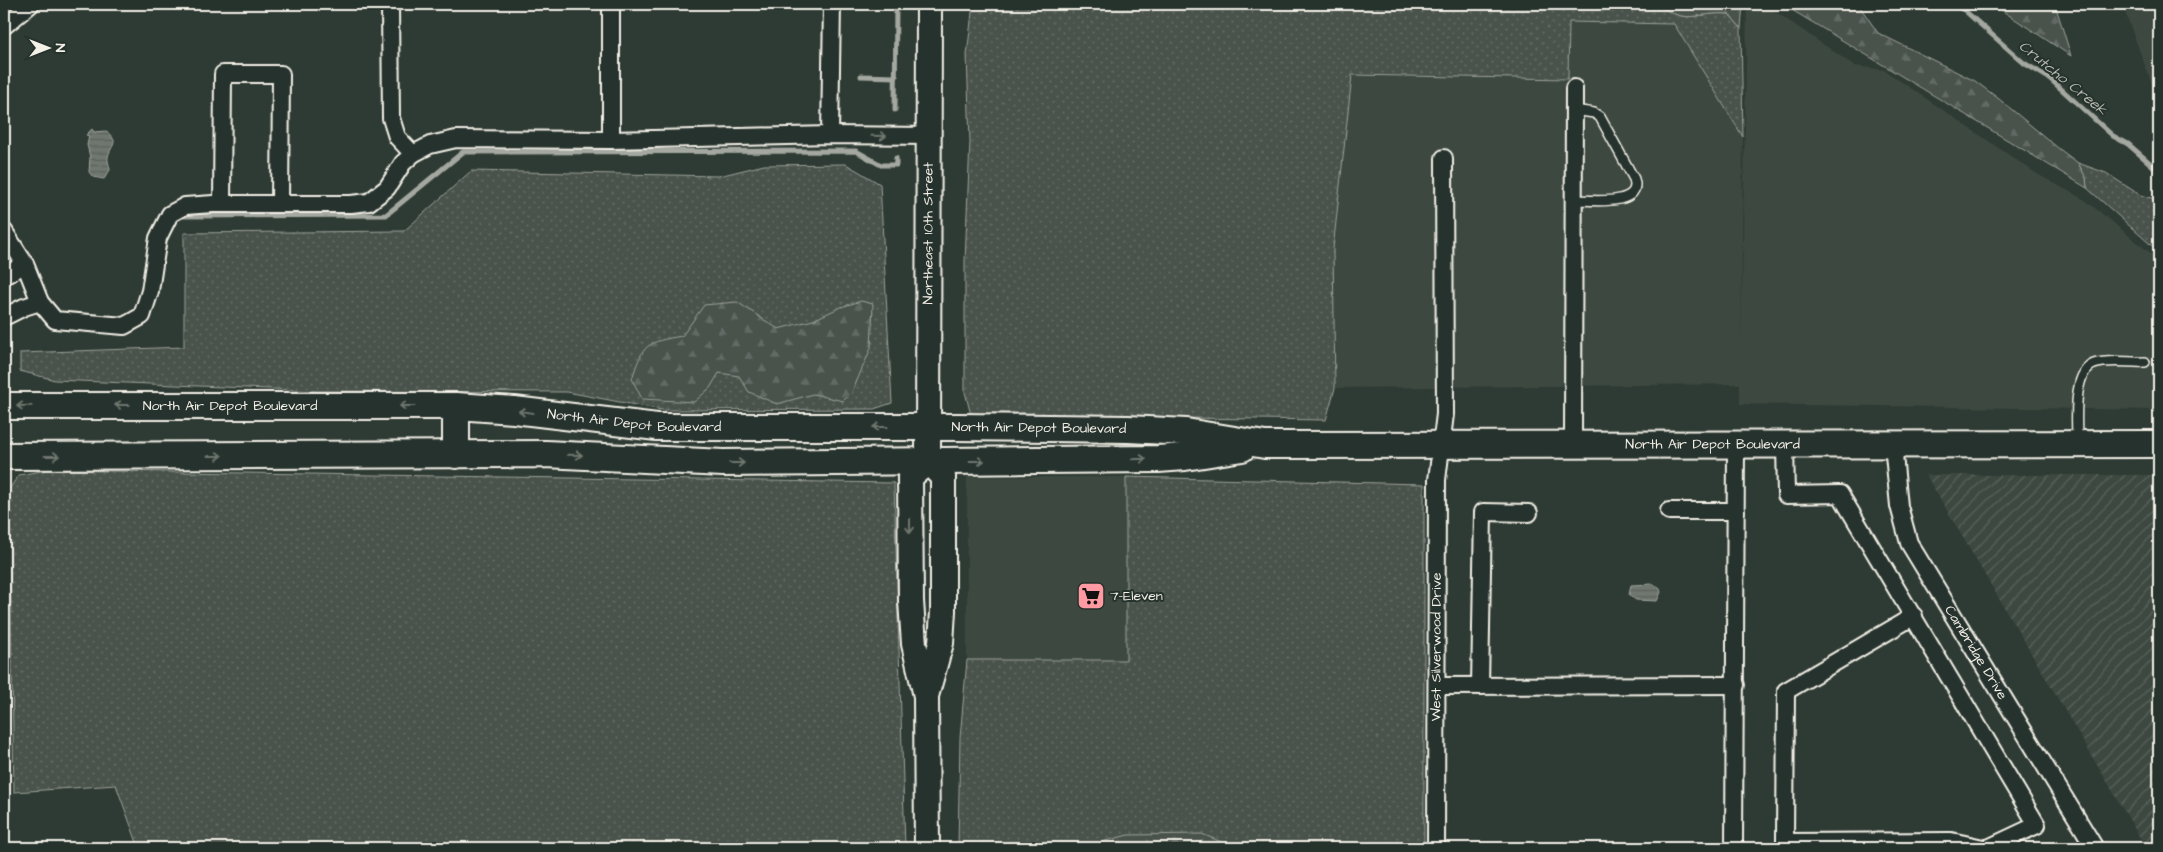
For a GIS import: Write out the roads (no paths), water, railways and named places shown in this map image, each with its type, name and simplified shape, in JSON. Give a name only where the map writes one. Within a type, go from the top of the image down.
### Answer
[{"type":"main road","name":"Northeast 10th Street","points":[[928,462],[929,4]]},
{"type":"main road","name":"North Air Depot Boulevard","points":[[4,406],[456,406],[514,410],[657,427],[928,427],[1147,430],[1186,432],[1266,445]]},
{"type":"main road","points":[[456,406],[456,455]]},
{"type":"main road","name":"North Air Depot Boulevard","points":[[4,456],[584,455],[723,463],[928,462],[1158,459],[1266,445],[2159,444]]},
{"type":"main road","points":[[926,696],[941,643],[943,611],[943,477],[928,462],[910,477],[911,601],[914,644],[926,696],[927,848]]},
{"type":"street","points":[[4,26],[31,4]]},
{"type":"street","points":[[390,4],[390,118],[397,137],[412,154]]},
{"type":"street","points":[[611,4],[611,140]]},
{"type":"street","points":[[830,135],[832,4]]},
{"type":"street","points":[[222,204],[224,74],[281,74],[280,204]]},
{"type":"street","points":[[1573,445],[1574,88]]},
{"type":"street","points":[[4,231],[25,264],[40,302],[55,320],[124,326],[142,316],[150,291],[158,238],[170,214],[185,206],[222,204],[351,204],[369,202],[387,188],[403,163],[412,154],[430,145],[456,139],[611,140],[830,135],[929,136]]},
{"type":"street","name":"West Silverwood Drive","points":[[1436,848],[1438,480],[1445,414],[1444,158]]},
{"type":"street","points":[[4,276],[25,264]]},
{"type":"street","points":[[4,317],[24,307],[40,302]]},
{"type":"street","points":[[1734,848],[1736,444]]},
{"type":"street","points":[[1785,444],[1786,495],[1840,494],[2037,825],[1988,848]]},
{"type":"street","name":"Cambridge Drive","points":[[1893,444],[1899,506],[1909,544],[2095,848]]},
{"type":"street","points":[[1669,511],[1736,511]]},
{"type":"street","points":[[1480,686],[1483,512],[1529,513]]},
{"type":"street","points":[[1914,616],[1786,690],[1785,842],[1951,841],[1983,848]]},
{"type":"street","points":[[1438,686],[1736,685]]},
{"type":"lane","points":[[1574,110],[1594,113],[1600,117],[1637,186],[1634,193],[1628,197],[1616,200],[1574,200]]},
{"type":"lane","points":[[2077,444],[2079,381],[2084,372],[2091,365],[2100,363],[2145,362]]},
{"type":"waterway","points":[[895,110],[896,4]]},
{"type":"waterway","name":"Crutcho Creek","points":[[1952,4],[1964,10],[2024,63],[2049,78],[2113,136],[2128,144],[2159,171]]},
{"type":"waterway","points":[[861,76],[896,77]]},
{"type":"waterway","points":[[184,216],[386,215],[463,152],[856,151],[881,165],[896,165],[896,158]]},
{"type":"place","name":"7-Eleven","points":[[1091,596]]}]
